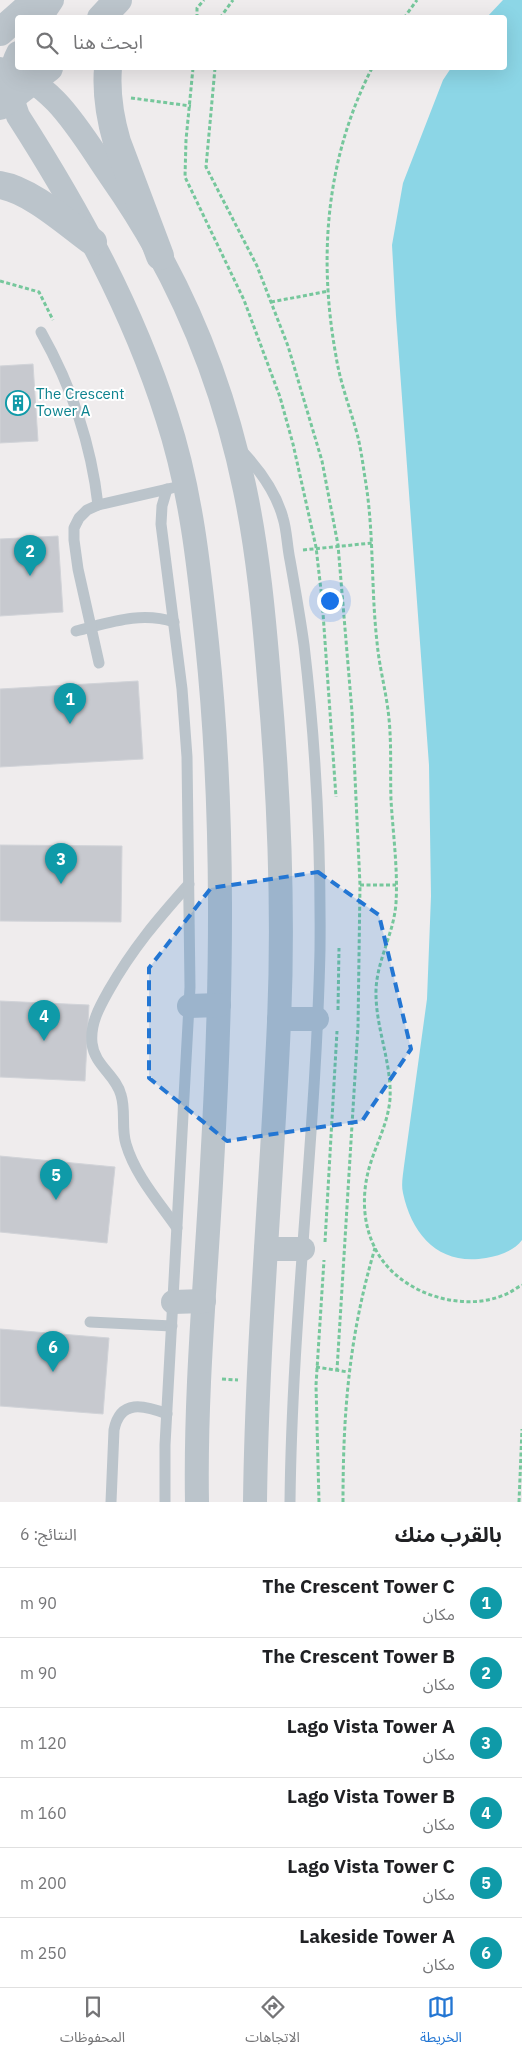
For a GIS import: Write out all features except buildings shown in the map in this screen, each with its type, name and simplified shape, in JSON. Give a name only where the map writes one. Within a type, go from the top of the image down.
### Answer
[{"type":"street","points":[[19,15],[36,0]]},
{"type":"street","points":[[42,15],[52,0]]},
{"type":"street","points":[[104,15],[118,0]]},
{"type":"street","points":[[118,15],[124,0]]},
{"type":"street","points":[[0,32],[15,19]]},
{"type":"street","points":[[21,70],[6,102],[18,116],[93,242],[117,291],[150,367],[168,420],[176,487],[200,572],[214,712],[220,894],[219,1005],[212,1167],[198,1378],[197,1502]]},
{"type":"street","points":[[24,70],[45,89],[74,123],[114,181],[160,256],[203,348],[235,445],[246,494],[266,638],[279,828],[279,1019],[257,1380],[255,1502]]},
{"type":"street","points":[[108,70],[108,94],[117,142],[160,256]]},
{"type":"street","points":[[0,185],[7,186],[29,197],[93,242]]},
{"type":"street","points":[[189,1006],[219,1005]]},
{"type":"street","points":[[279,1019],[317,1019]]},
{"type":"street","points":[[266,1249],[303,1249]]},
{"type":"street","points":[[173,1302],[204,1301]]},
{"type":"lane","points":[[41,332],[66,379],[84,428],[98,505]]},
{"type":"lane","points":[[235,445],[251,460],[275,498],[284,518],[300,618],[315,764],[320,882],[317,1019],[291,1448],[290,1502]]},
{"type":"lane","points":[[99,664],[77,562],[74,528],[79,518],[87,510],[98,505],[176,487]]},
{"type":"lane","points":[[166,1502],[167,1414],[189,1006],[187,757],[174,622],[161,524],[162,506],[176,487]]},
{"type":"lane","points":[[76,632],[136,617],[155,617],[174,622]]},
{"type":"lane","points":[[177,1228],[145,1182],[126,1144],[121,1094],[118,1086],[96,1058],[92,1044],[92,1030],[103,1001],[134,949],[189,884]]},
{"type":"lane","points":[[90,1322],[172,1326]]},
{"type":"lane","points":[[111,1502],[114,1430],[116,1421],[121,1413],[129,1408],[138,1407],[153,1408],[167,1414]]},
{"type":"path","points":[[196,15],[197,8],[204,0]]},
{"type":"path","points":[[222,15],[233,0]]},
{"type":"path","points":[[406,15],[417,0]]},
{"type":"path","points":[[371,70],[359,94],[345,131],[336,168],[328,229],[329,291],[336,359],[362,458],[372,543],[376,640],[388,715],[396,885],[394,918],[391,934],[380,963],[376,992],[390,1083],[387,1121],[370,1164],[366,1185],[365,1207],[368,1228],[375,1248],[387,1266],[403,1280],[421,1291],[441,1298],[462,1302],[504,1296],[522,1285]]},
{"type":"path","points":[[108,94],[191,106]]},
{"type":"path","points":[[271,302],[329,291]]},
{"type":"path","points":[[288,552],[316,547],[372,543]]},
{"type":"path","points":[[360,885],[396,885]]},
{"type":"path","points":[[343,1502],[343,1456],[348,1372],[357,1315],[375,1248]]},
{"type":"path","points":[[316,1367],[348,1372]]},
{"type":"path","points":[[519,1502],[522,1430]]},
{"type":"highlighted area","points":[[318,872],[379,915],[411,1049],[362,1121],[227,1141],[149,1078],[149,968],[211,888]]},
{"type":"water","points":[[503,0],[522,0],[522,1240],[511,1250],[501,1254],[486,1258],[470,1259],[455,1257],[442,1252],[421,1235],[407,1208],[402,1187],[427,999],[431,896],[429,765],[392,245],[403,183],[443,80],[450,70],[507,70],[507,15],[489,15]]},
{"type":"place","name":"The Crescent Tower A","points":[[18,403]]},
{"type":"place","name":"The Crescent Tower B","points":[[30,576]]},
{"type":"place","name":"The Crescent Tower C","points":[[70,724]]},
{"type":"place","name":"Lago Vista Tower A","points":[[61,884]]},
{"type":"place","name":"Lago Vista Tower B","points":[[44,1041]]},
{"type":"place","name":"Lago Vista Tower C","points":[[56,1200]]},
{"type":"place","name":"Lakeside Tower A","points":[[53,1372]]}]
